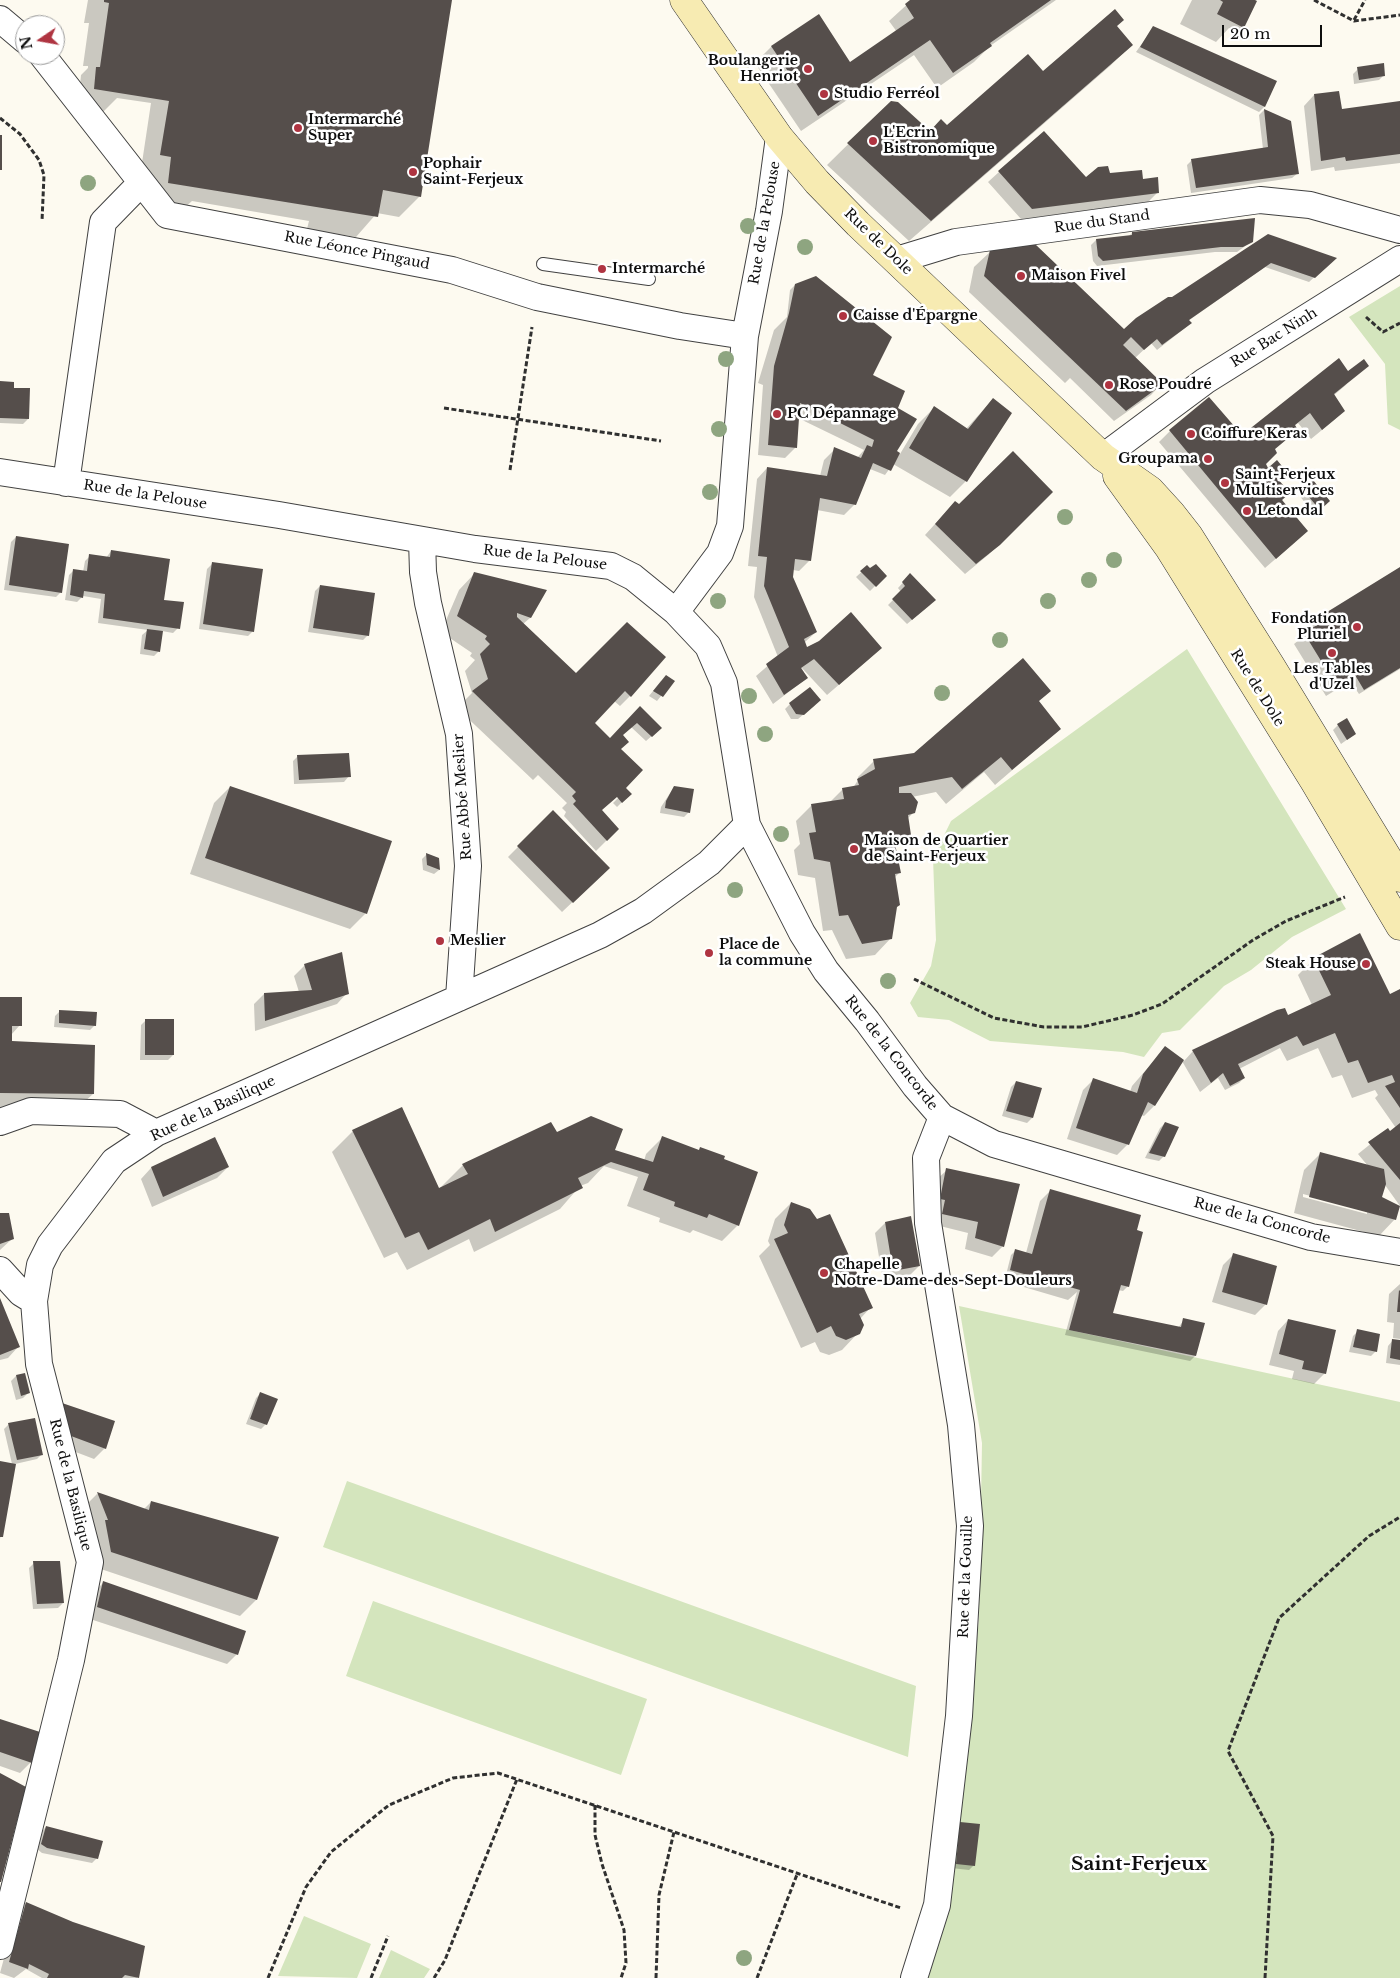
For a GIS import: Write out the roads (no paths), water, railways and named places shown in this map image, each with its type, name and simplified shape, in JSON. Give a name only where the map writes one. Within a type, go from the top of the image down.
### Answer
[{"type":"main road","name":"Rue de Dole","points":[[684,0],[779,137],[842,208],[1102,457],[1150,490],[1189,536],[1330,760],[1400,878]]},
{"type":"main road","name":"Rue de Dole","points":[[1102,457],[1169,548],[1314,781],[1400,926]]},
{"type":"street","points":[[0,19],[15,32]]},
{"type":"street","name":"Rue Léonce Pingaud","points":[[50,65],[167,214],[452,270],[537,297],[680,326],[745,336]]},
{"type":"street","name":"Rue de la Pelouse","points":[[0,472],[279,515],[475,549],[611,566],[633,577],[676,612],[720,554],[730,526],[745,336],[770,211],[779,137]]},
{"type":"street","points":[[66,483],[103,222],[141,183]]},
{"type":"street","name":"Rue du Stand","points":[[897,260],[956,242],[1260,200],[1310,205],[1400,230]]},
{"type":"street","name":"Rue Bac Ninh","points":[[1102,457],[1204,381],[1400,259]]},
{"type":"street","name":"Rue Abbé Meslier","points":[[422,540],[428,603],[459,734],[468,866],[459,998]]},
{"type":"street","name":"Rue de la Concorde","points":[[676,612],[708,646],[724,682],[748,825],[802,933],[826,971],[867,1020],[915,1086],[942,1117],[994,1144],[1311,1237],[1400,1252]]},
{"type":"street","name":"Rue de la Basilique","points":[[0,1946],[71,1660],[90,1562],[39,1364],[34,1301],[40,1265],[50,1245],[114,1161],[156,1134],[600,935],[643,911],[709,863],[748,825]]},
{"type":"street","points":[[0,1122],[31,1111],[120,1114],[156,1134]]},
{"type":"street","name":"Rue de la Gouille","points":[[914,1978],[937,1905],[959,1716],[970,1526],[961,1425],[928,1223],[926,1158],[942,1117]]},
{"type":"street","points":[[0,1270],[21,1293],[34,1301]]},
{"type":"lane","points":[[543,264],[649,279]]},
{"type":"place","name":"Boulangerie Henriot","points":[[808,69]]},
{"type":"place","name":"Studio Ferréol","points":[[824,94]]},
{"type":"place","name":"Intermarché Super","points":[[298,128]]},
{"type":"place","name":"L'Ecrin Bistronomique","points":[[873,141]]},
{"type":"place","name":"Pophair Saint-Ferjeux","points":[[413,172]]},
{"type":"place","name":"Intermarché","points":[[602,269]]},
{"type":"place","name":"Maison Fivel","points":[[1021,276]]},
{"type":"place","name":"Caisse d'Épargne","points":[[843,316]]},
{"type":"place","name":"Rose Poudré","points":[[1109,385]]},
{"type":"place","name":"PC Dépannage","points":[[777,414]]},
{"type":"place","name":"Coiffure Keras","points":[[1191,434]]},
{"type":"place","name":"Groupama","points":[[1208,459]]},
{"type":"place","name":"Saint-Ferjeux Multiservices","points":[[1225,483]]},
{"type":"place","name":"Letondal","points":[[1247,511]]},
{"type":"place","name":"Fondation Pluriel","points":[[1357,627]]},
{"type":"place","name":"Les Tables d'Uzel","points":[[1332,653]]},
{"type":"place","name":"Maison de Quartier de Saint-Ferjeux","points":[[854,849]]},
{"type":"place","name":"Meslier","points":[[440,941]]},
{"type":"place","name":"Place de la commune","points":[[709,953]]},
{"type":"place","name":"Steak House","points":[[1366,964]]},
{"type":"place","name":"Chapelle Notre-Dame-des-Sept-Douleurs","points":[[824,1273]]},
{"type":"district","name":"Saint-Ferjeux","points":[[1139,1865]]}]
